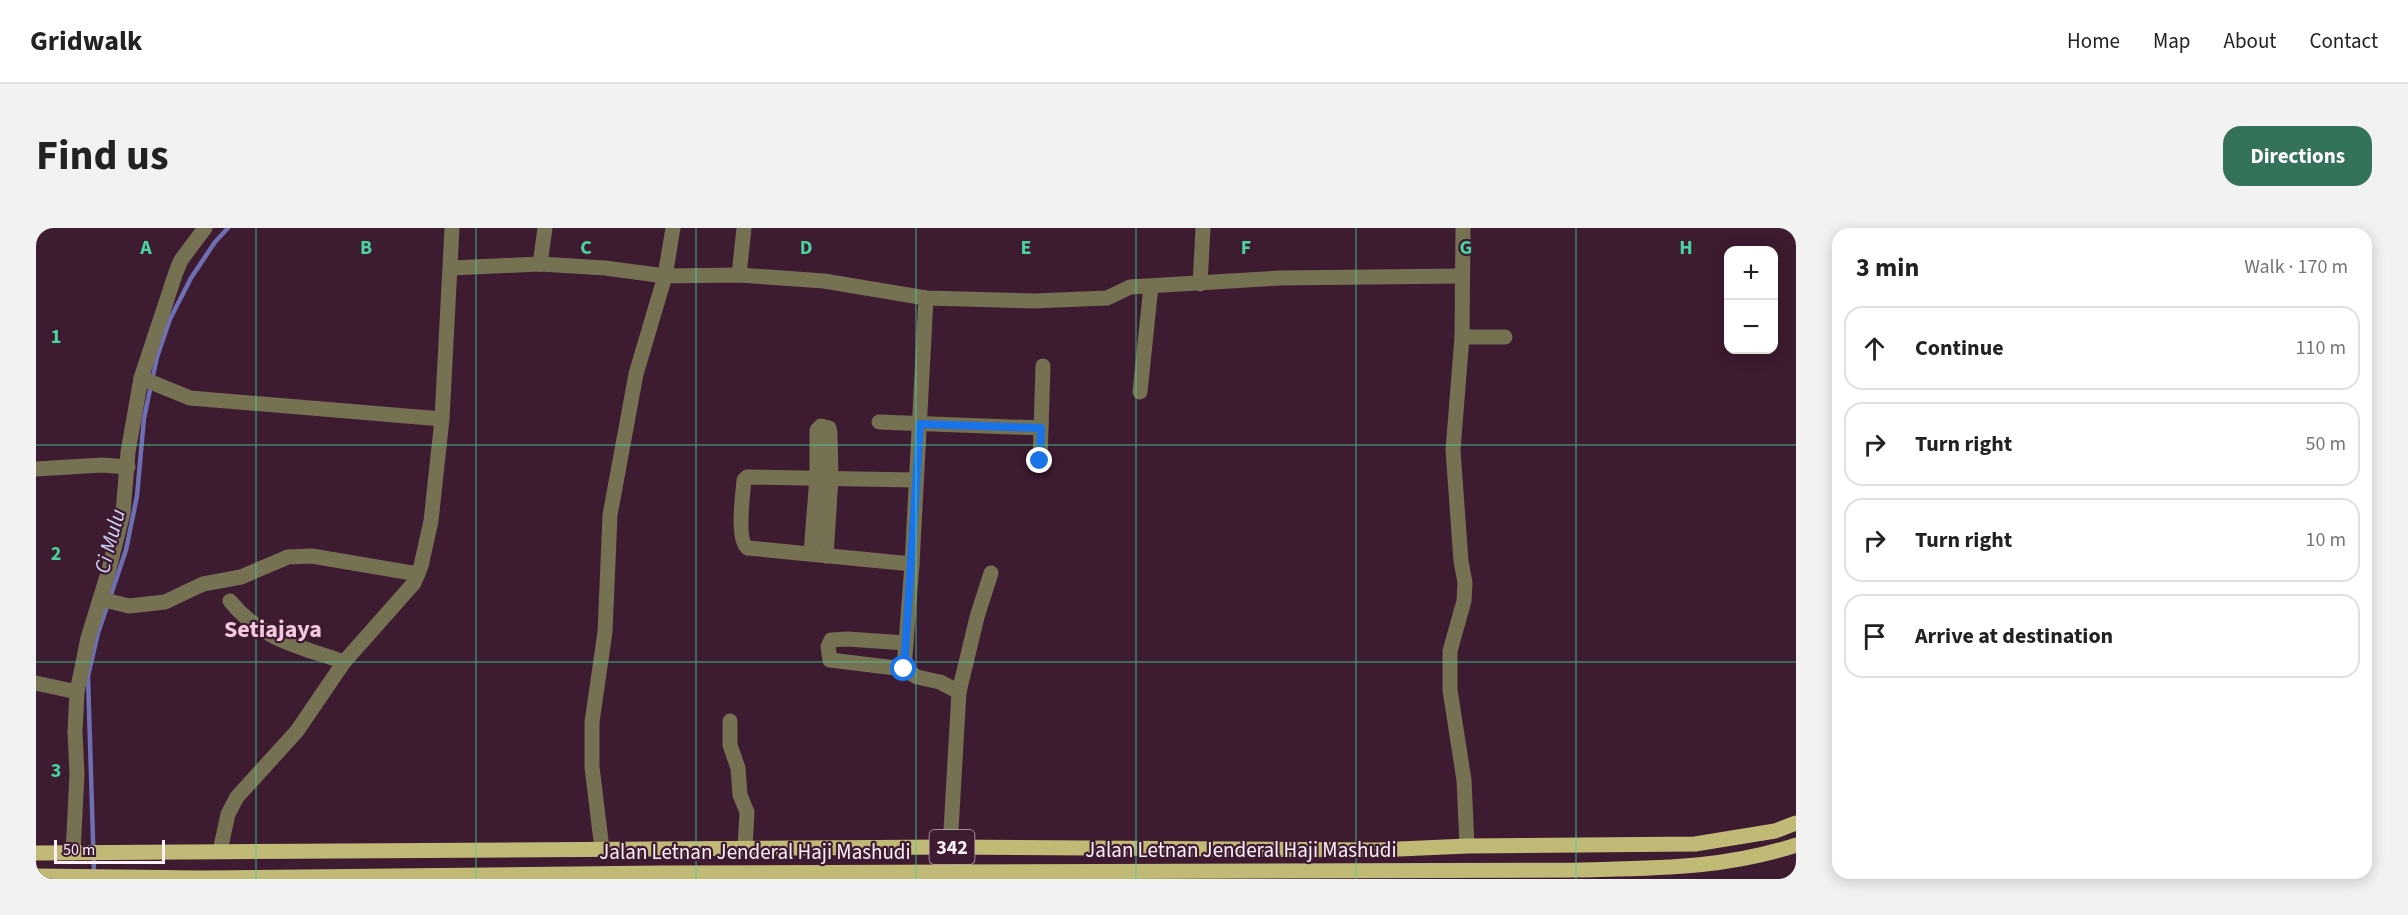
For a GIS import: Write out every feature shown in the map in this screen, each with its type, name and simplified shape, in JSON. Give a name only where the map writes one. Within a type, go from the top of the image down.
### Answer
[{"type":"main road","name":"Jalan Letnan Jenderal Haji Mashudi","points":[[36,853],[950,847],[1377,850],[1467,846],[1695,843],[1775,831],[1796,823]]},
{"type":"main road","name":"Jalan Letnan Jenderal Haji Mashudi","points":[[36,876],[75,878],[1439,874],[1708,865],[1751,859],[1796,845]]},
{"type":"main road","points":[[1578,846],[1578,870]]},
{"type":"street","points":[[74,853],[77,692],[88,638],[107,601],[123,513],[128,460],[145,381],[176,272],[181,260],[205,228]]},
{"type":"street","points":[[220,851],[231,806],[259,771],[297,731],[344,662],[393,608],[414,583],[418,574],[427,546],[431,521],[442,419],[452,268],[452,228]]},
{"type":"street","points":[[540,264],[545,228]]},
{"type":"street","points":[[602,849],[592,767],[592,722],[605,632],[610,515],[636,374],[665,276],[673,228]]},
{"type":"street","points":[[739,275],[744,228]]},
{"type":"street","points":[[1200,284],[1203,228]]},
{"type":"street","points":[[1463,228],[1461,337],[1453,450],[1465,583],[1464,601],[1450,651],[1450,690],[1464,780],[1467,846]]},
{"type":"street","points":[[452,268],[540,264],[605,268],[665,276],[739,275],[824,281],[926,298],[1034,301],[1107,298],[1130,287],[1280,278],[1461,276]]},
{"type":"street","points":[[1140,392],[1151,286]]},
{"type":"street","points":[[904,669],[926,298]]},
{"type":"street","points":[[1461,337],[1505,337]]},
{"type":"street","points":[[1040,461],[1043,366]]},
{"type":"street","points":[[145,381],[172,393],[207,401],[442,419]]},
{"type":"street","points":[[879,422],[1041,428]]},
{"type":"street","points":[[36,469],[102,465],[128,460]]},
{"type":"street","points":[[912,564],[754,549],[743,545],[742,526],[746,477],[915,480]]},
{"type":"street","points":[[819,555],[824,478]]},
{"type":"street","points":[[107,601],[139,606],[165,602],[203,584],[241,577],[288,558],[312,556],[418,574]]},
{"type":"street","points":[[950,847],[959,692],[977,617],[991,573]]},
{"type":"street","points":[[230,601],[244,618],[264,632],[344,662]]},
{"type":"street","points":[[906,643],[847,639],[831,640],[828,647],[830,660],[904,669],[917,676],[940,682],[959,692]]},
{"type":"street","points":[[36,683],[77,692]]},
{"type":"street","points":[[730,721],[730,745],[738,768],[740,795],[747,812],[745,848]]},
{"type":"waterway","name":"Ci Mulu","points":[[94,873],[88,676],[98,633],[126,550],[137,496],[144,418],[157,357],[170,319],[191,278],[215,242],[228,228]]},
{"type":"district","name":"Setiajaya","points":[[273,629]]},
{"type":"route","points":[[904,669],[920,424],[1041,428],[1040,461]]}]
